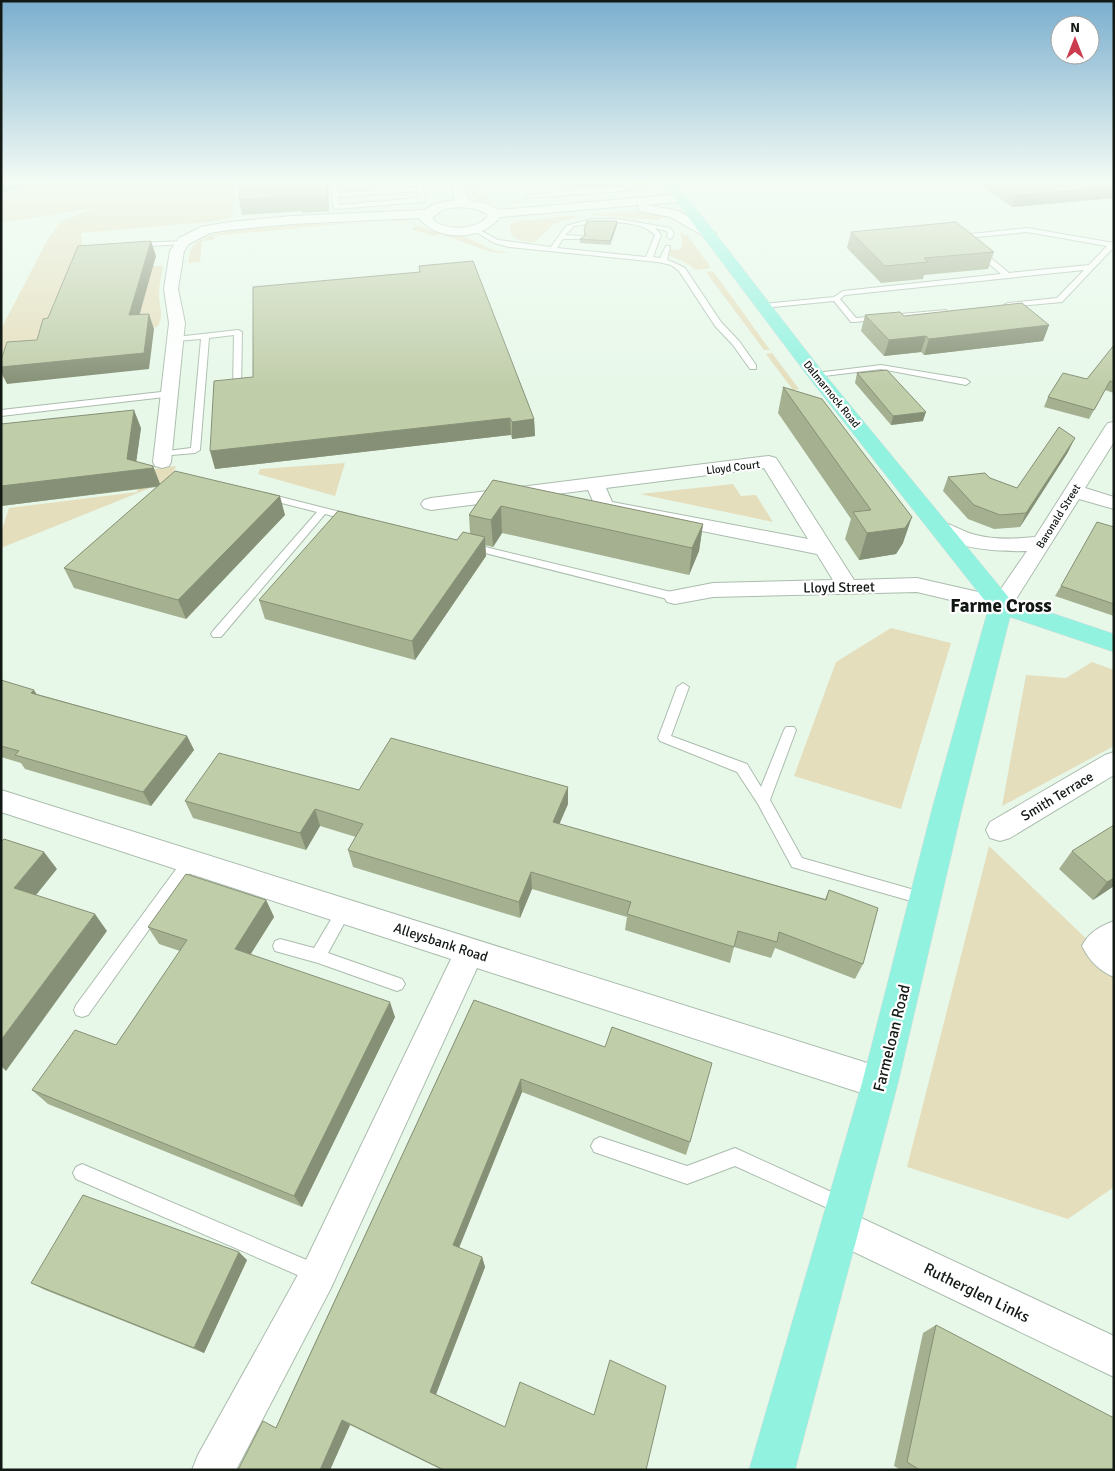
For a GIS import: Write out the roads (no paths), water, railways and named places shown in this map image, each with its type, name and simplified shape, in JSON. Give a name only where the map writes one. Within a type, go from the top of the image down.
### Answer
[{"type":"main road","name":"Dalmarnock Road","points":[[721,250],[816,375],[1001,604]]},
{"type":"main road","points":[[1001,604],[1114,643]]},
{"type":"main road","name":"Farmeloan Road","points":[[772,1470],[880,1084],[925,899],[1001,604]]},
{"type":"street","points":[[162,458],[176,339],[177,317],[171,289],[178,250]]},
{"type":"street","name":"Baronald Street","points":[[1001,604],[1114,427]]},
{"type":"street","name":"Lloyd Court","points":[[431,504],[768,462],[848,587]]},
{"type":"street","points":[[595,484],[604,506],[824,549]]},
{"type":"street","points":[[1073,491],[1114,503]]},
{"type":"street","points":[[939,527],[962,539],[982,544],[1002,546],[1040,544]]},
{"type":"street","name":"Lloyd Street","points":[[675,597],[713,590],[917,585],[1001,604]]},
{"type":"street","name":"Smith Terrace","points":[[1000,830],[1114,762]]},
{"type":"street","name":"Alleysbank Road","points":[[3,805],[190,861],[880,1084]]},
{"type":"street","points":[[213,1470],[318,1274],[470,952]]},
{"type":"street","name":"Rutherglen Links","points":[[843,1217],[1114,1357]]},
{"type":"lane","points":[[552,250],[664,261],[682,270],[718,324],[736,343],[752,367]]},
{"type":"lane","points":[[649,259],[653,250]]},
{"type":"lane","points":[[664,261],[667,250]]},
{"type":"lane","points":[[976,250],[1006,275]]},
{"type":"lane","points":[[1000,306],[1059,300],[1108,250]]},
{"type":"lane","points":[[763,306],[836,300],[843,293],[1091,267]]},
{"type":"lane","points":[[836,300],[854,320],[951,311]]},
{"type":"lane","points":[[176,339],[238,332],[237,389]]},
{"type":"lane","points":[[162,458],[195,450],[205,336]]},
{"type":"lane","points":[[816,375],[881,367],[966,382]]},
{"type":"lane","points":[[1,413],[170,394]]},
{"type":"lane","points":[[256,494],[361,520]]},
{"type":"lane","points":[[217,634],[323,511]]},
{"type":"lane","points":[[456,543],[675,597]]},
{"type":"lane","points":[[683,687],[664,738],[742,768],[763,800],[797,863],[925,899]]},
{"type":"lane","points":[[763,800],[790,730]]},
{"type":"lane","points":[[82,1010],[190,861]]},
{"type":"lane","points":[[318,956],[344,911]]},
{"type":"lane","points":[[280,946],[318,956],[397,984]]},
{"type":"lane","points":[[600,1146],[687,1175],[735,1158],[843,1217]]},
{"type":"lane","points":[[82,1173],[318,1274]]},
{"type":"district","name":"Farme Cross","points":[[1001,605]]}]
